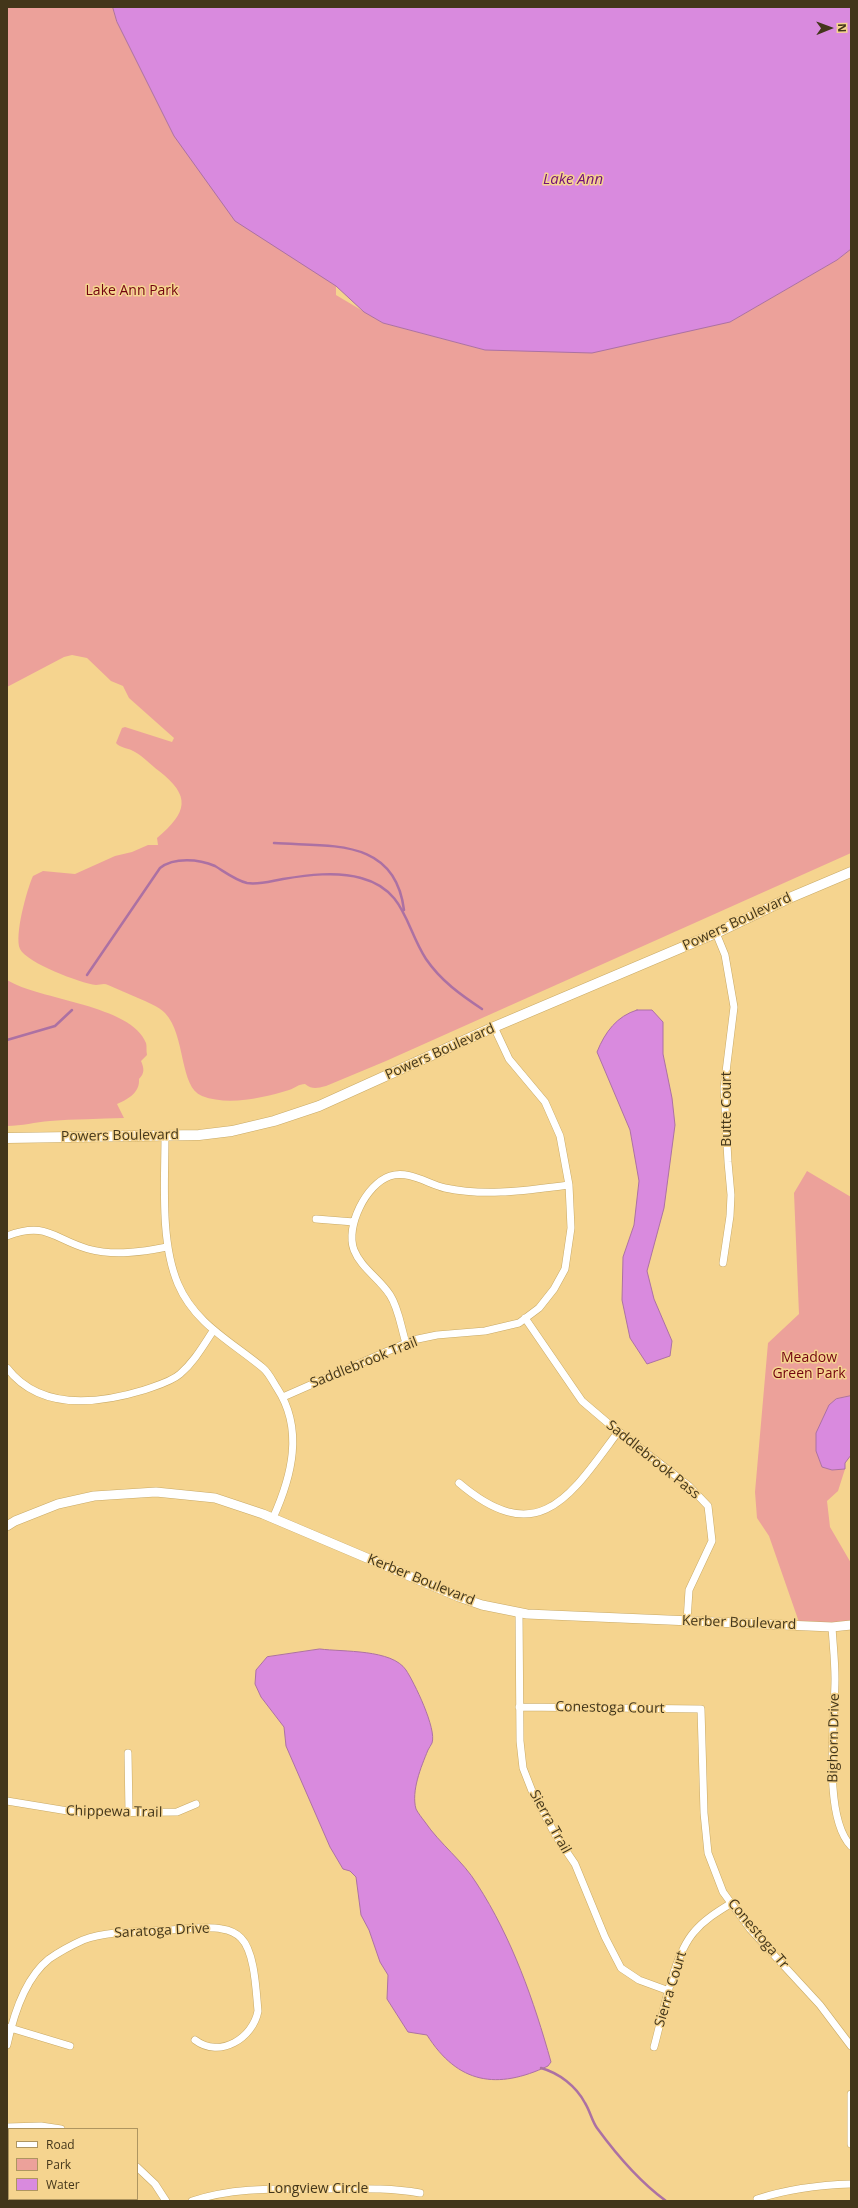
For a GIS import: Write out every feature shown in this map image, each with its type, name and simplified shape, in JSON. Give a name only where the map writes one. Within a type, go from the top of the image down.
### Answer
[{"type":"main road","name":"Powers Boulevard","points":[[7,1138],[165,1136],[232,1131],[295,1114],[319,1106],[494,1027],[716,933],[787,899],[851,872]]},
{"type":"street","name":"Butte Court","points":[[716,933],[725,955],[734,1007],[724,1088],[728,1162],[732,1195],[723,1263]]},
{"type":"street","name":"Saddlebrook Trail","points":[[283,1397],[406,1344],[436,1335],[485,1331],[519,1323],[539,1308],[554,1289],[565,1269],[571,1228],[569,1185],[560,1136],[545,1102],[509,1059],[494,1027]]},
{"type":"street","points":[[165,1136],[168,1247],[178,1285],[190,1303],[213,1330],[264,1369],[283,1397],[291,1420],[294,1440],[288,1481],[273,1518]]},
{"type":"street","points":[[406,1344],[397,1310],[390,1294],[363,1265],[354,1249],[352,1230],[354,1222],[366,1196],[376,1184],[390,1176],[408,1175],[445,1188],[476,1192],[504,1193],[569,1185]]},
{"type":"street","points":[[316,1219],[354,1222]]},
{"type":"street","points":[[7,1236],[22,1230],[36,1229],[48,1232],[88,1249],[108,1252],[142,1252],[168,1247]]},
{"type":"street","name":"Saddlebrook Pass","points":[[525,1318],[582,1401],[618,1432],[689,1486],[708,1506],[712,1541],[689,1590],[687,1621]]},
{"type":"street","points":[[7,1368],[13,1376],[33,1391],[59,1400],[86,1402],[124,1396],[159,1385],[179,1375],[200,1352],[213,1330]]},
{"type":"street","points":[[460,1483],[475,1497],[494,1508],[515,1514],[541,1512],[556,1505],[580,1483],[618,1432]]},
{"type":"street","name":"Kerber Boulevard","points":[[7,1526],[15,1520],[58,1504],[94,1496],[156,1492],[215,1498],[273,1518],[459,1597],[482,1604],[519,1612],[627,1620],[832,1627],[851,1625]]},
{"type":"street","name":"Sierra Trail","points":[[519,1612],[519,1707],[523,1768],[532,1791],[556,1836],[574,1864],[605,1937],[621,1968],[639,1980],[670,1991]]},
{"type":"street","name":"Bighorn Drive","points":[[832,1627],[835,1678],[833,1788],[838,1820],[851,1846]]},
{"type":"street","name":"Conestoga Court","points":[[519,1707],[701,1709]]},
{"type":"street","name":"Conestoga Tr","points":[[701,1709],[704,1813],[708,1853],[730,1904],[750,1929],[820,2005],[851,2046]]},
{"type":"street","points":[[128,1753],[129,1812]]},
{"type":"street","name":"Chippewa Trail","points":[[7,1801],[80,1813],[177,1812],[196,1804]]},
{"type":"street","name":"Sierra Court","points":[[654,2047],[681,1952],[693,1932],[709,1917],[730,1904]]},
{"type":"street","name":"Saratoga Drive","points":[[7,2045],[9,2028],[20,2000],[34,1978],[48,1960],[84,1940],[108,1934],[203,1928],[229,1930],[236,1934],[246,1944],[250,1956],[258,2011],[257,2018],[249,2033],[232,2044],[221,2046],[204,2045],[195,2040]]},
{"type":"street","points":[[9,2028],[70,2046]]},
{"type":"street","points":[[851,2094],[851,2144]]},
{"type":"street","points":[[7,2127],[42,2126],[55,2128]]},
{"type":"street","points":[[138,2168],[155,2184],[166,2201]]},
{"type":"street","points":[[757,2199],[786,2190],[818,2185],[851,2184]]},
{"type":"street","name":"Longview Circle","points":[[192,2201],[231,2191],[276,2188],[394,2188],[420,2193]]},
{"type":"green space","name":"Lake Ann Park","points":[[7,7],[113,7],[117,22],[174,136],[336,286],[336,295],[383,323],[485,350],[730,322],[837,260],[851,249],[851,853],[386,1061],[326,1086],[315,1088],[303,1084],[279,1093],[246,1100],[234,1101],[212,1099],[202,1096],[195,1091],[189,1082],[172,1023],[165,1013],[159,1008],[106,984],[96,985],[55,972],[33,960],[20,949],[20,924],[33,876],[43,871],[75,874],[115,856],[132,852],[148,845],[158,845],[157,838],[175,820],[180,812],[182,804],[181,796],[177,788],[169,780],[138,754],[116,743],[122,728],[125,727],[172,742],[174,738],[129,698],[123,686],[111,681],[87,658],[72,655],[64,657],[7,687]]},
{"type":"green space","points":[[7,980],[40,993],[104,1012],[123,1020],[137,1030],[146,1043],[147,1055],[141,1061],[143,1073],[139,1079],[138,1088],[126,1100],[117,1104],[124,1118],[59,1120],[7,1126]]},
{"type":"green space","name":"Meadow Green Park","points":[[807,1171],[851,1197],[851,1396],[836,1399],[818,1431],[816,1447],[822,1467],[832,1470],[845,1469],[838,1491],[827,1501],[830,1527],[851,1563],[851,1626],[800,1625],[769,1536],[757,1518],[755,1492],[768,1343],[799,1314],[794,1193]]},
{"type":"water","name":"Lake Ann","points":[[113,7],[851,7],[851,249],[837,260],[730,322],[592,353],[485,350],[383,323],[364,312],[336,286],[235,221],[174,136],[117,22]]},
{"type":"water","points":[[637,1010],[652,1010],[663,1022],[663,1054],[672,1098],[675,1125],[664,1208],[647,1271],[654,1299],[672,1341],[670,1356],[647,1364],[630,1338],[622,1300],[623,1257],[634,1225],[639,1181],[630,1130],[597,1052],[612,1026],[623,1016]]},
{"type":"water","points":[[851,1396],[851,1455],[845,1463],[845,1469],[832,1470],[822,1467],[816,1451],[816,1433],[829,1405],[836,1399]]},
{"type":"water","points":[[320,1649],[366,1653],[390,1658],[399,1663],[410,1676],[424,1706],[433,1736],[432,1743],[420,1771],[416,1787],[416,1809],[437,1838],[458,1860],[477,1884],[501,1926],[521,1970],[537,2016],[551,2062],[548,2066],[529,2074],[495,2080],[480,2078],[465,2073],[452,2064],[439,2051],[427,2035],[408,2032],[387,1999],[388,1975],[380,1962],[369,1930],[361,1915],[356,1877],[350,1871],[343,1869],[330,1847],[286,1746],[284,1727],[261,1697],[255,1684],[256,1670],[267,1657]]},
{"type":"waterway","points":[[274,843],[337,847],[357,851],[374,858],[388,869],[398,886],[404,910]]},
{"type":"waterway","points":[[87,975],[160,868],[172,862],[187,860],[215,866],[234,878],[247,883],[260,883],[302,876],[332,874],[361,878],[376,884],[387,891],[396,900],[419,947],[432,967],[452,987],[482,1009]]},
{"type":"waterway","points":[[7,1040],[55,1026],[72,1010]]},
{"type":"waterway","points":[[541,2068],[554,2073],[577,2091],[587,2106],[595,2125],[612,2148],[647,2185],[666,2201]]}]
